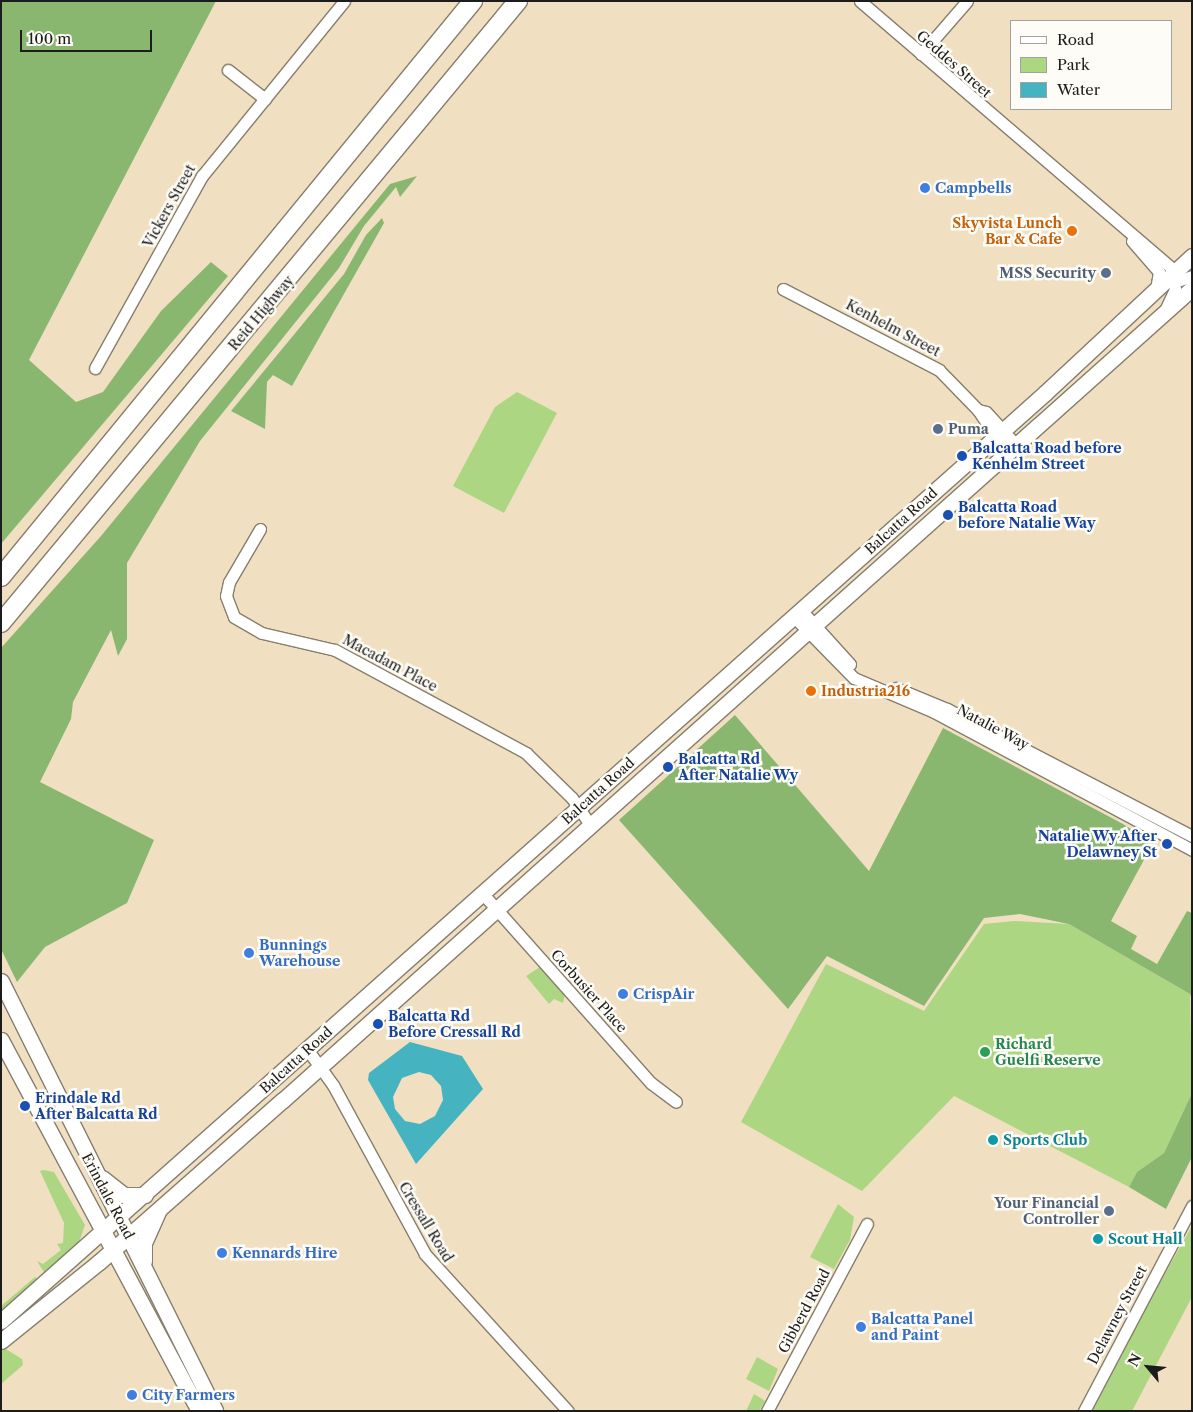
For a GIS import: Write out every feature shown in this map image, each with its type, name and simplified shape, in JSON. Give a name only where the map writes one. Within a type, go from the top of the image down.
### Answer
[{"type":"highway","points":[[1,577],[473,1]]},
{"type":"highway","name":"Reid Highway","points":[[2,622],[518,1]]},
{"type":"main road","name":"Balcatta Road","points":[[1,1321],[102,1234],[307,1049],[999,434],[1154,295],[1178,271]]},
{"type":"main road","name":"Balcatta Road","points":[[1,1340],[111,1251],[128,1234],[322,1066],[1192,288]]},
{"type":"main road","name":"Erindale Road","points":[[1,981],[216,1411]]},
{"type":"main road","name":"Erindale Road","points":[[1,1040],[111,1251],[199,1411]]},
{"type":"main road","points":[[96,1174],[124,1194],[145,1195]]},
{"type":"main road","points":[[144,1265],[144,1243],[161,1206]]},
{"type":"street","name":"Geddes Street","points":[[860,1],[1120,226],[1178,271]]},
{"type":"street","points":[[921,54],[967,1]]},
{"type":"street","name":"Vickers Street","points":[[95,368],[202,176],[265,99],[339,3]]},
{"type":"street","points":[[228,70],[265,99]]},
{"type":"street","points":[[1157,321],[1171,300],[1178,271]]},
{"type":"street","name":"Kenhelm Street","points":[[783,289],[928,363],[978,410],[1013,450]]},
{"type":"street","name":"Macadam Place","points":[[260,529],[229,582],[226,596],[234,617],[262,633],[335,650],[513,746],[551,775],[579,808],[591,826]]},
{"type":"street","name":"Natalie Way","points":[[797,613],[862,676],[947,709],[1192,836]]},
{"type":"street","name":"Natalie Way","points":[[812,628],[854,678],[934,712],[1192,850]]},
{"type":"street","name":"Corbusier Place","points":[[483,894],[651,1083],[676,1102]]},
{"type":"street","name":"Cressall Road","points":[[307,1049],[322,1066],[425,1254],[568,1411]]},
{"type":"street","name":"Delawney Street","points":[[1084,1411],[1192,1206]]},
{"type":"street","name":"Gibberd Road","points":[[767,1411],[867,1224]]},
{"type":"green space","points":[[1,1],[216,1],[29,360],[76,402],[103,392],[161,311],[211,262],[228,276],[1,544]]},
{"type":"green space","points":[[417,176],[400,197],[396,187],[364,226],[339,268],[200,441],[127,563],[127,639],[118,656],[111,630],[73,702],[71,719],[40,782],[154,840],[127,903],[45,947],[17,982],[1,949],[1,648],[101,536],[390,184]]},
{"type":"green space","points":[[382,218],[384,223],[292,386],[273,375],[267,382],[265,429],[231,411],[344,274],[366,235]]},
{"type":"green space","points":[[517,392],[557,413],[504,513],[453,486],[495,407]]},
{"type":"green space","points":[[735,715],[869,871],[943,728],[1123,824],[1153,843],[1111,921],[1137,936],[1131,949],[1157,964],[1187,911],[1192,913],[1192,1000],[1190,994],[1069,924],[1020,914],[984,918],[924,1006],[827,956],[788,1009],[619,820]]},
{"type":"green space","name":"Richard Guelfi Reserve","points":[[1014,921],[1069,924],[1190,994],[1192,1093],[1164,1153],[1137,1172],[1129,1187],[954,1096],[862,1191],[741,1122],[826,964],[924,1011],[984,924]]},
{"type":"green space","points":[[540,967],[565,994],[563,1003],[554,999],[549,1004],[526,976]]},
{"type":"green space","points":[[1192,1093],[1192,1157],[1166,1209],[1129,1187],[1137,1172],[1164,1153]]},
{"type":"green space","points":[[40,1171],[54,1172],[85,1225],[78,1245],[45,1274],[37,1261],[43,1264],[61,1250],[57,1244],[63,1243],[64,1223]]},
{"type":"green space","points":[[838,1204],[854,1217],[850,1240],[834,1269],[810,1257]]},
{"type":"green space","points":[[1192,1226],[1192,1297],[1132,1411],[1087,1411]]},
{"type":"green space","points":[[35,1277],[39,1280],[1,1315],[1,1306]]},
{"type":"green space","points":[[1,1346],[22,1359],[23,1365],[1,1384]]},
{"type":"green space","points":[[757,1357],[778,1369],[769,1391],[746,1379]]},
{"type":"green space","points":[[754,1394],[765,1401],[759,1411],[746,1411]]},
{"type":"water","points":[[410,1042],[462,1056],[483,1089],[416,1164],[368,1080],[369,1073]],"holes":[[[419,1072],[431,1075],[441,1086],[443,1100],[435,1116],[420,1124],[405,1121],[395,1109],[393,1097],[402,1078]]]},
{"type":"place","name":"Campbells","points":[[925,188]]},
{"type":"place","name":"Skyvista Lunch Bar & Cafe","points":[[1072,231]]},
{"type":"place","name":"MSS Security","points":[[1106,273]]},
{"type":"place","name":"Puma","points":[[938,429]]},
{"type":"place","name":"Balcatta Road before Kenhelm Street","points":[[962,456]]},
{"type":"place","name":"Balcatta Road before Natalie Way","points":[[948,515]]},
{"type":"place","name":"Industria216","points":[[811,691]]},
{"type":"place","name":"Balcatta Rd After Natalie Wy","points":[[668,767]]},
{"type":"place","name":"Natalie Wy After Delawney St","points":[[1167,844]]},
{"type":"place","name":"Bunnings Warehouse","points":[[249,953]]},
{"type":"place","name":"CrispAir","points":[[623,994]]},
{"type":"place","name":"Balcatta Rd Before Cressall Rd","points":[[378,1024]]},
{"type":"place","name":"Richard Guelfi Reserve","points":[[985,1052]]},
{"type":"place","name":"Erindale Rd After Balcatta Rd","points":[[25,1106]]},
{"type":"place","name":"Sports Club","points":[[993,1140]]},
{"type":"place","name":"Your Financial Controller","points":[[1109,1211]]},
{"type":"place","name":"Scout Hall","points":[[1098,1239]]},
{"type":"place","name":"Kennards Hire","points":[[222,1253]]},
{"type":"place","name":"Balcatta Panel and Paint","points":[[861,1327]]},
{"type":"place","name":"City Farmers","points":[[132,1395]]}]
